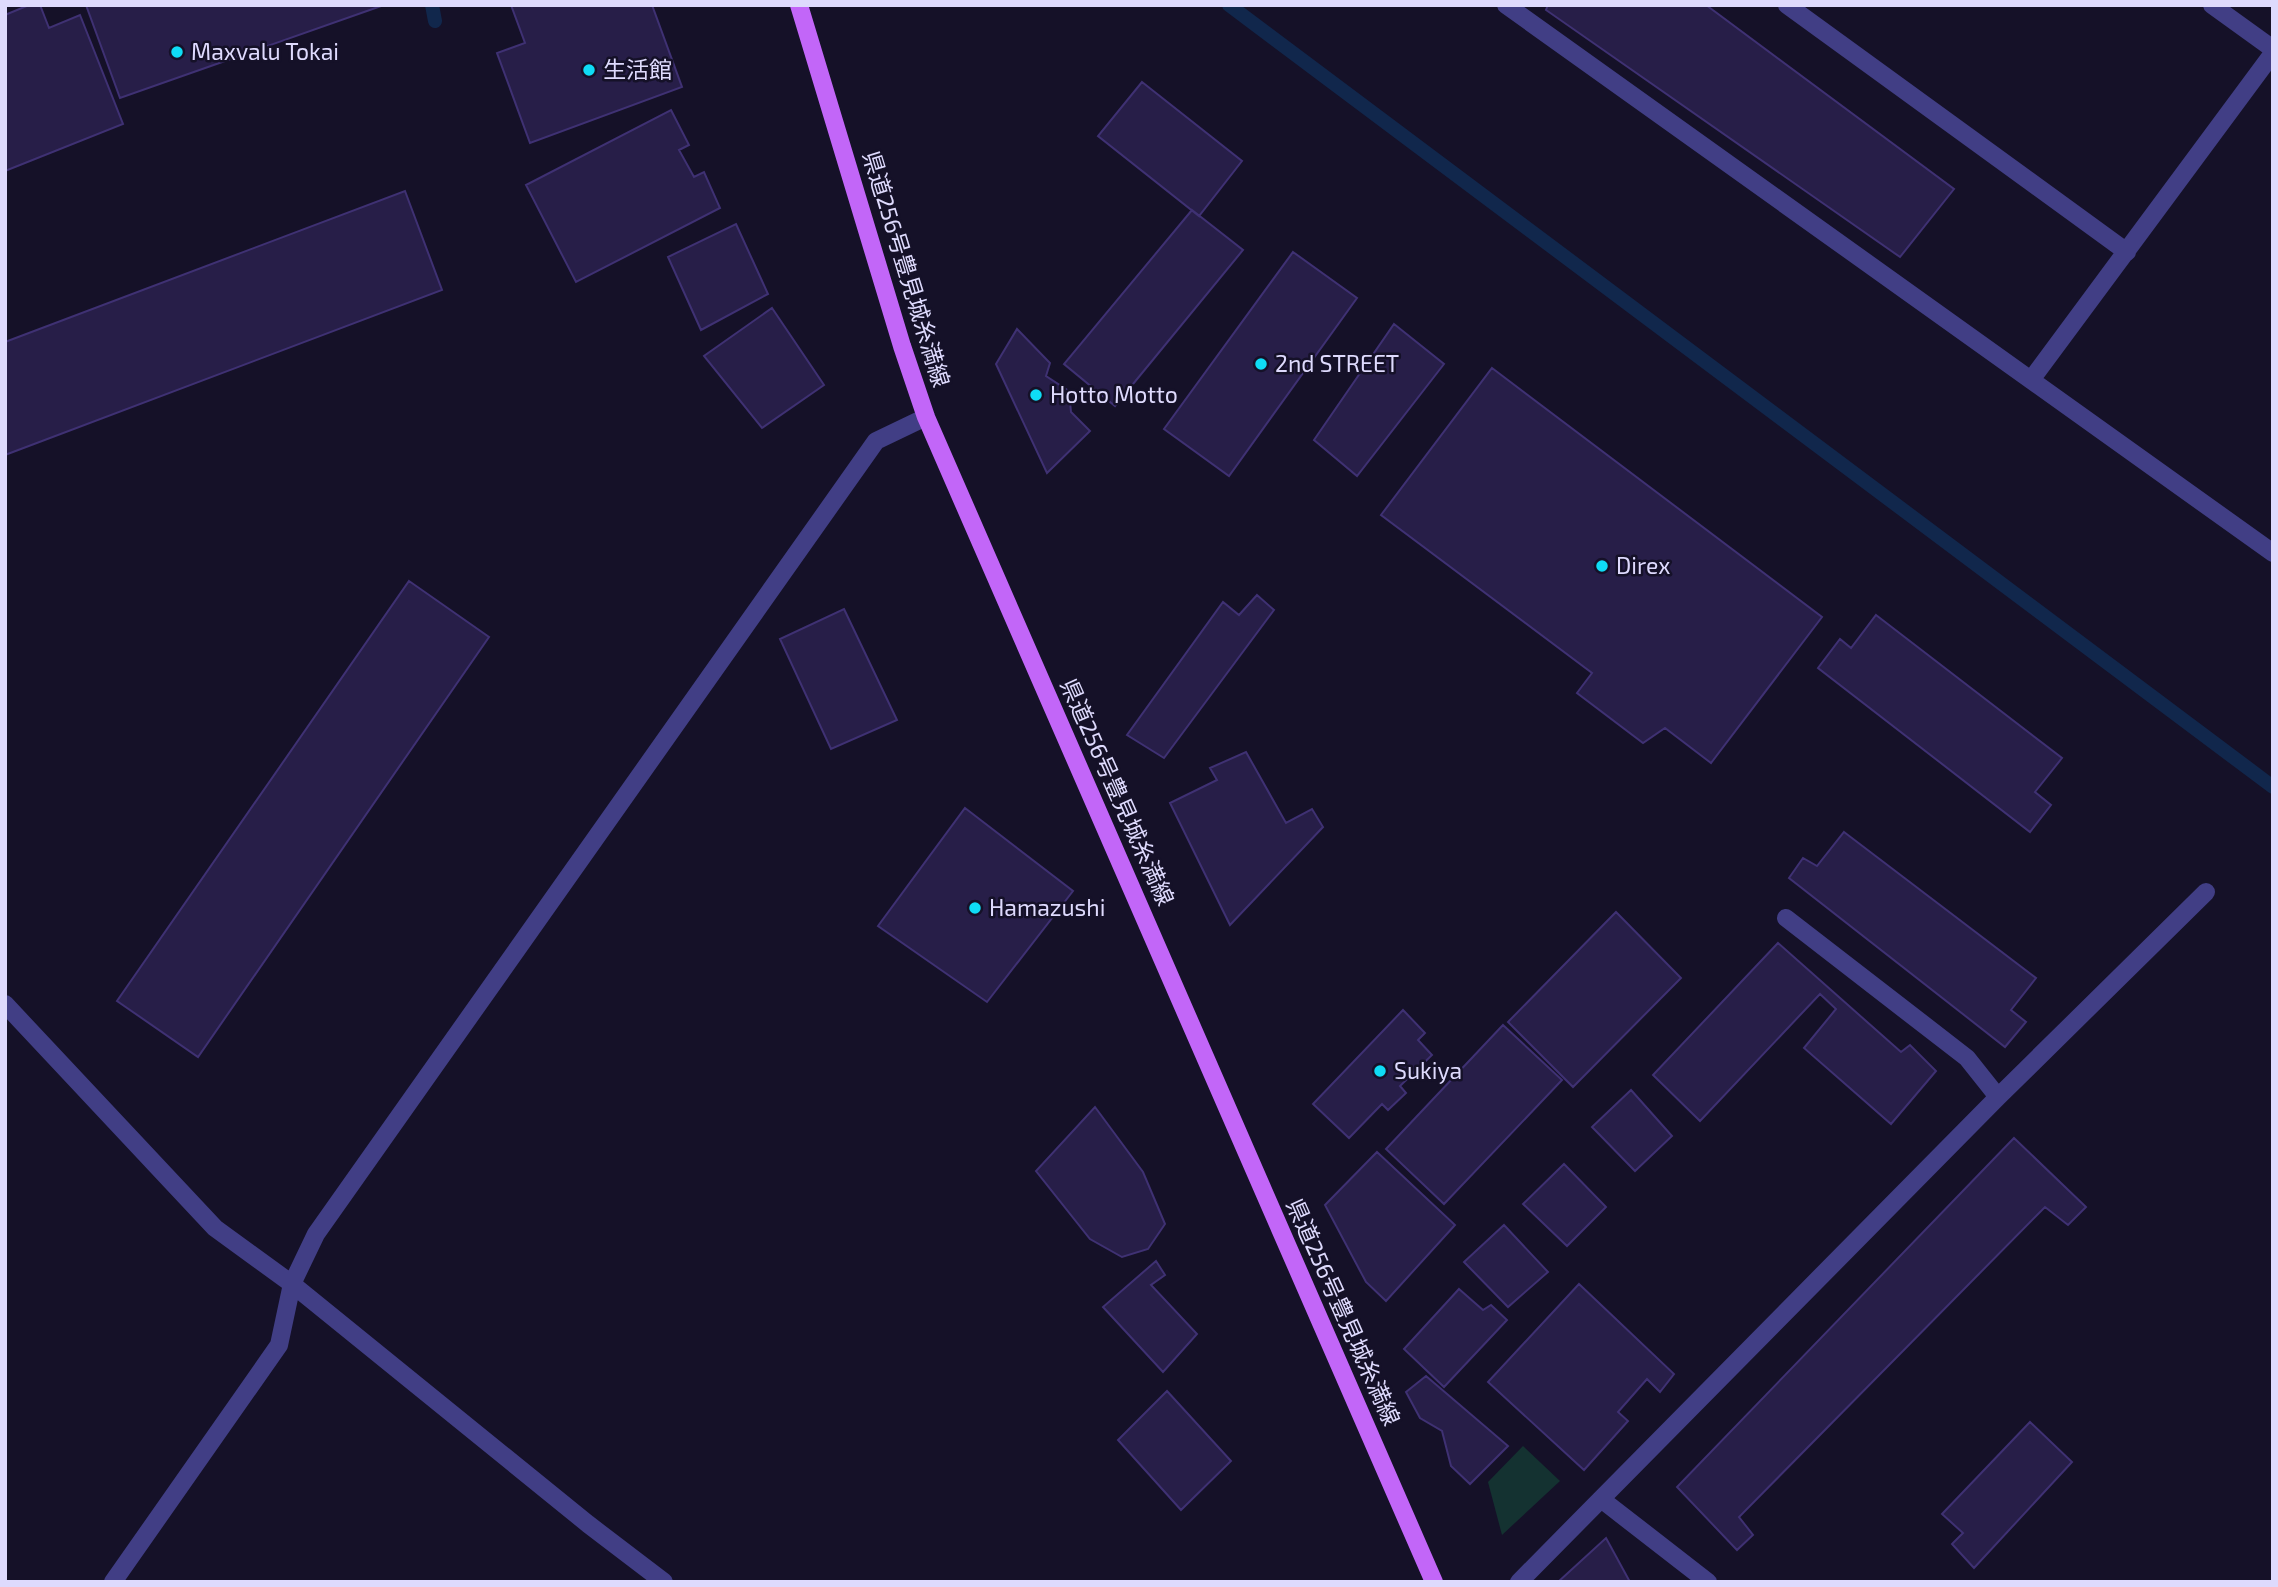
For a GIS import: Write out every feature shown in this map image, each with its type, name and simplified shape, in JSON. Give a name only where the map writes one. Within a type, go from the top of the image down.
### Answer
[{"type":"main road","name":"県道256号豊見城糸満線","points":[[799,5],[926,417],[1434,1582]]},
{"type":"street","points":[[1506,5],[2273,553]]},
{"type":"street","points":[[1787,5],[2127,252]]},
{"type":"street","points":[[2031,380],[2273,51],[2212,5]]},
{"type":"street","points":[[113,1582],[279,1345],[292,1284],[316,1234],[876,441],[926,417]]},
{"type":"street","points":[[1519,1582],[1998,1097],[2206,892]]},
{"type":"street","points":[[1786,918],[1967,1058],[1998,1097]]},
{"type":"street","points":[[5,1004],[215,1228],[292,1284],[588,1524],[664,1582]]},
{"type":"street","points":[[1601,1499],[1708,1582]]},
{"type":"green space","points":[[1523,1446],[1560,1481],[1502,1535],[1488,1482]]},
{"type":"building","points":[[29,5],[40,5],[49,28],[80,15],[123,124],[5,171],[5,15]]},
{"type":"building","name":"Maxvalu Tokai","points":[[86,5],[384,5],[120,98]]},
{"type":"building","name":"生活館","points":[[511,5],[652,5],[682,87],[530,143],[497,53],[525,43]]},
{"type":"building","points":[[1548,5],[1706,5],[1954,189],[1900,257],[1546,10]]},
{"type":"building","points":[[1142,82],[1242,161],[1199,216],[1098,136]]},
{"type":"building","points":[[671,110],[689,145],[679,150],[694,177],[704,172],[720,208],[576,282],[526,185]]},
{"type":"building","points":[[405,191],[442,290],[5,455],[5,342]]},
{"type":"building","points":[[1192,210],[1243,250],[1115,406],[1064,364]]},
{"type":"building","points":[[736,224],[768,294],[701,330],[668,257]]},
{"type":"building","name":"2nd STREET","points":[[1293,252],[1357,298],[1229,476],[1164,429]]},
{"type":"building","points":[[772,308],[824,385],[762,428],[704,356]]},
{"type":"building","points":[[1394,324],[1444,364],[1357,476],[1314,440]]},
{"type":"building","points":[[1017,329],[1050,363],[1046,376],[1069,391],[1071,412],[1090,431],[1047,473],[996,364]]},
{"type":"building","name":"Direx","points":[[1492,368],[1822,617],[1711,763],[1665,728],[1643,743],[1577,693],[1592,673],[1381,515]]},
{"type":"building","points":[[409,581],[489,637],[198,1057],[117,1001]]},
{"type":"building","points":[[1257,595],[1274,610],[1164,758],[1127,735],[1223,602],[1239,615]]},
{"type":"building","points":[[844,609],[897,720],[831,749],[780,639]]},
{"type":"building","points":[[1876,615],[2062,758],[2035,792],[2051,805],[2030,832],[1818,668],[1840,639],[1851,648]]},
{"type":"building","points":[[1246,752],[1286,823],[1312,809],[1323,827],[1230,925],[1170,803],[1217,780],[1210,768]]},
{"type":"building","name":"Hamazushi","points":[[965,808],[1073,891],[987,1002],[878,926]]},
{"type":"building","points":[[1844,832],[2036,978],[2011,1010],[2026,1022],[2005,1047],[1789,878],[1803,858],[1817,866]]},
{"type":"building","points":[[1616,912],[1681,978],[1573,1087],[1508,1022]]},
{"type":"building","points":[[1778,943],[1901,1052],[1910,1045],[1936,1071],[1891,1124],[1804,1048],[1836,1009],[1820,994],[1700,1121],[1653,1075]]},
{"type":"building","name":"Sukiya","points":[[1403,1010],[1425,1033],[1418,1040],[1432,1055],[1400,1086],[1406,1093],[1388,1110],[1382,1104],[1349,1138],[1313,1104]]},
{"type":"building","points":[[1503,1025],[1562,1080],[1444,1204],[1386,1149]]},
{"type":"building","points":[[1631,1090],[1672,1136],[1635,1171],[1592,1127]]},
{"type":"building","points":[[1095,1107],[1143,1172],[1165,1224],[1148,1249],[1122,1257],[1090,1239],[1036,1171]]},
{"type":"building","points":[[2014,1138],[2086,1207],[2068,1225],[2045,1207],[1739,1517],[1753,1535],[1737,1550],[1677,1487]]},
{"type":"building","points":[[1377,1152],[1455,1225],[1386,1301],[1366,1282],[1325,1205]]},
{"type":"building","points":[[1564,1164],[1606,1207],[1567,1246],[1523,1204]]},
{"type":"building","points":[[1504,1225],[1548,1272],[1508,1307],[1464,1262]]},
{"type":"building","points":[[1156,1261],[1165,1275],[1151,1285],[1197,1334],[1163,1372],[1103,1307]]},
{"type":"building","points":[[1579,1284],[1674,1374],[1660,1392],[1647,1379],[1618,1412],[1628,1421],[1584,1470],[1488,1382]]},
{"type":"building","points":[[1459,1289],[1483,1310],[1491,1305],[1507,1320],[1444,1387],[1404,1349]]},
{"type":"building","points":[[1426,1376],[1508,1446],[1470,1484],[1451,1466],[1442,1431],[1420,1418],[1406,1392]]},
{"type":"building","points":[[1167,1391],[1231,1461],[1181,1510],[1118,1440]]},
{"type":"building","points":[[2030,1422],[2072,1462],[1974,1568],[1952,1544],[1963,1533],[1942,1514]]},
{"type":"building","points":[[1606,1538],[1630,1582],[1558,1582]]},
{"type":"waterway","points":[[432,5],[435,21]]},
{"type":"waterway","points":[[1229,5],[2273,787]]},
{"type":"place","name":"Maxvalu Tokai","points":[[177,52]]},
{"type":"place","name":"生活館","points":[[589,70]]},
{"type":"place","name":"2nd STREET","points":[[1261,364]]},
{"type":"place","name":"Hotto Motto","points":[[1036,395]]},
{"type":"place","name":"Direx","points":[[1602,566]]},
{"type":"place","name":"Hamazushi","points":[[975,908]]},
{"type":"place","name":"Sukiya","points":[[1380,1071]]}]
